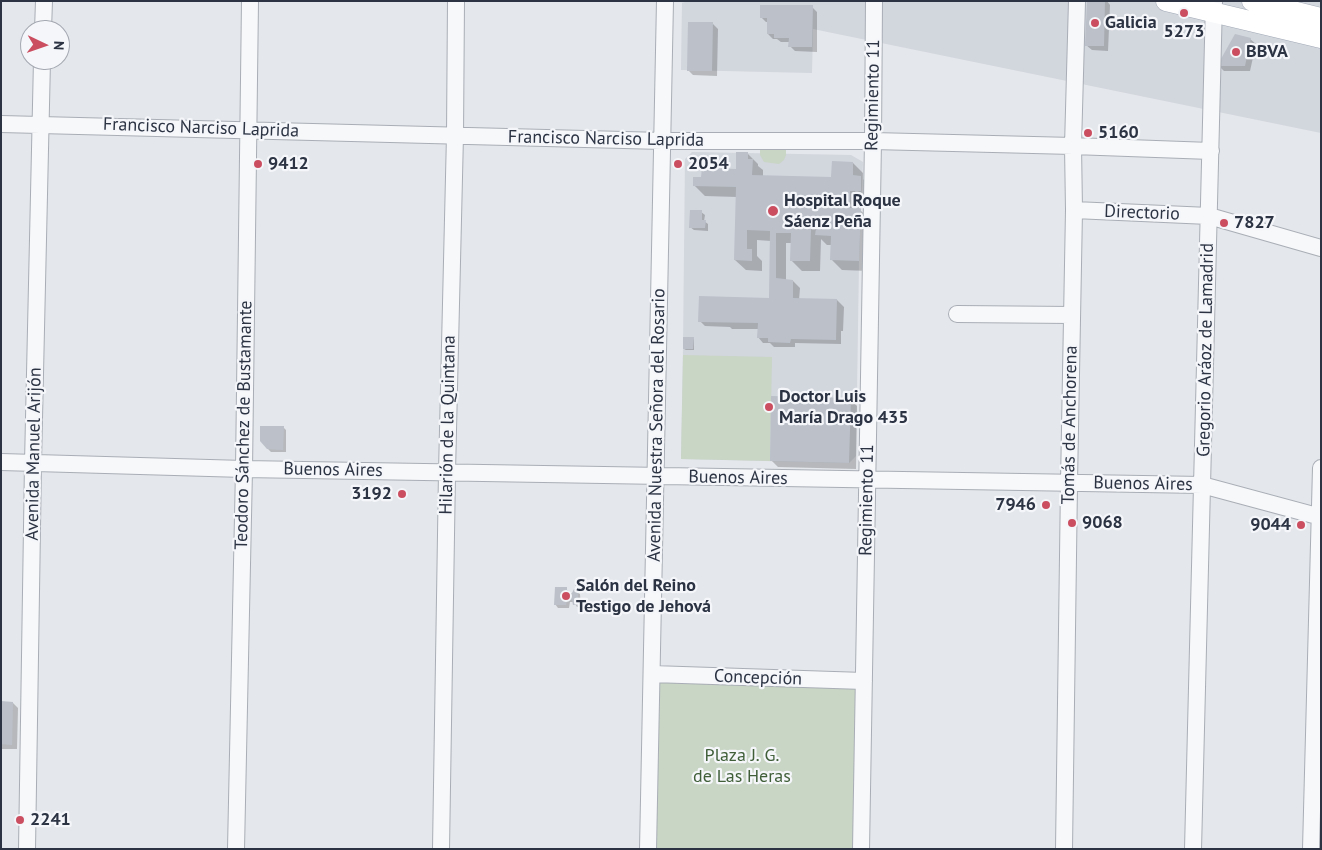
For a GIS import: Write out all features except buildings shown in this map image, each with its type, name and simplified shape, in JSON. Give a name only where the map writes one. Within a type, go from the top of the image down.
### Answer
[{"type":"main road","points":[[1166,1],[1214,7],[1321,38]]},
{"type":"main road","points":[[1252,1],[1321,18]]},
{"type":"street","points":[[43,20],[44,1]]},
{"type":"street","name":"Teodoro Sánchez de Bustamante","points":[[236,849],[244,469],[250,1]]},
{"type":"street","name":"Hilarión de la Quintana","points":[[441,849],[456,1]]},
{"type":"street","name":"Avenida Nuestra Señora del Rosario","points":[[648,849],[665,1]]},
{"type":"street","name":"Regimiento 11","points":[[861,849],[874,1]]},
{"type":"street","name":"Tomás de Anchorena","points":[[1064,849],[1076,1]]},
{"type":"street","name":"Gregorio Aráoz de Lamadrid","points":[[1193,849],[1214,7]]},
{"type":"street","name":"Avenida Manuel Arijón","points":[[27,849],[42,70]]},
{"type":"street","name":"Francisco Narciso Laprida","points":[[1,124],[663,141],[873,141],[1210,151]]},
{"type":"street","name":"Directorio","points":[[1074,210],[1209,216]]},
{"type":"street","points":[[1209,216],[1321,248]]},
{"type":"street","points":[[957,314],[1072,315]]},
{"type":"street","name":"Buenos Aires","points":[[1,462],[244,469],[1202,485],[1320,517]]},
{"type":"street","points":[[1311,849],[1321,468]]},
{"type":"street","name":"Concepción","points":[[652,674],[864,681]]},
{"type":"path","points":[[575,585],[654,588]]},
{"type":"shaded area","points":[[677,1],[1321,1],[1321,133],[813,29],[812,73],[681,70],[682,3],[685,3]]},
{"type":"shaded area","name":"Hospital Roque Sáenz Peña","points":[[692,152],[851,155],[863,162],[859,261],[856,456],[849,463],[681,459],[685,159]]},
{"type":"green space","points":[[760,145],[786,145],[784,160],[779,164],[764,162],[760,155]]},
{"type":"green space","points":[[683,355],[772,357],[770,461],[681,459]]},
{"type":"green space","name":"Plaza J. G. de Las Heras","points":[[660,681],[857,686],[854,849],[656,849]]},
{"type":"place","name":"5273","points":[[1184,13]]},
{"type":"place","name":"Galicia","points":[[1095,23]]},
{"type":"place","name":"BBVA","points":[[1236,52]]},
{"type":"place","name":"5160","points":[[1088,133]]},
{"type":"place","name":"9412","points":[[258,164]]},
{"type":"place","name":"2054","points":[[678,164]]},
{"type":"place","name":"Hospital Roque Sáenz Peña","points":[[773,211]]},
{"type":"place","name":"7827","points":[[1224,223]]},
{"type":"place","name":"Doctor Luis María Drago 435","points":[[769,407]]},
{"type":"place","name":"3192","points":[[402,494]]},
{"type":"place","name":"7946","points":[[1046,505]]},
{"type":"place","name":"9068","points":[[1072,523]]},
{"type":"place","name":"9044","points":[[1301,525]]},
{"type":"place","name":"Salón del Reino Testigo de Jehová","points":[[566,596]]},
{"type":"place","name":"2241","points":[[20,820]]}]
